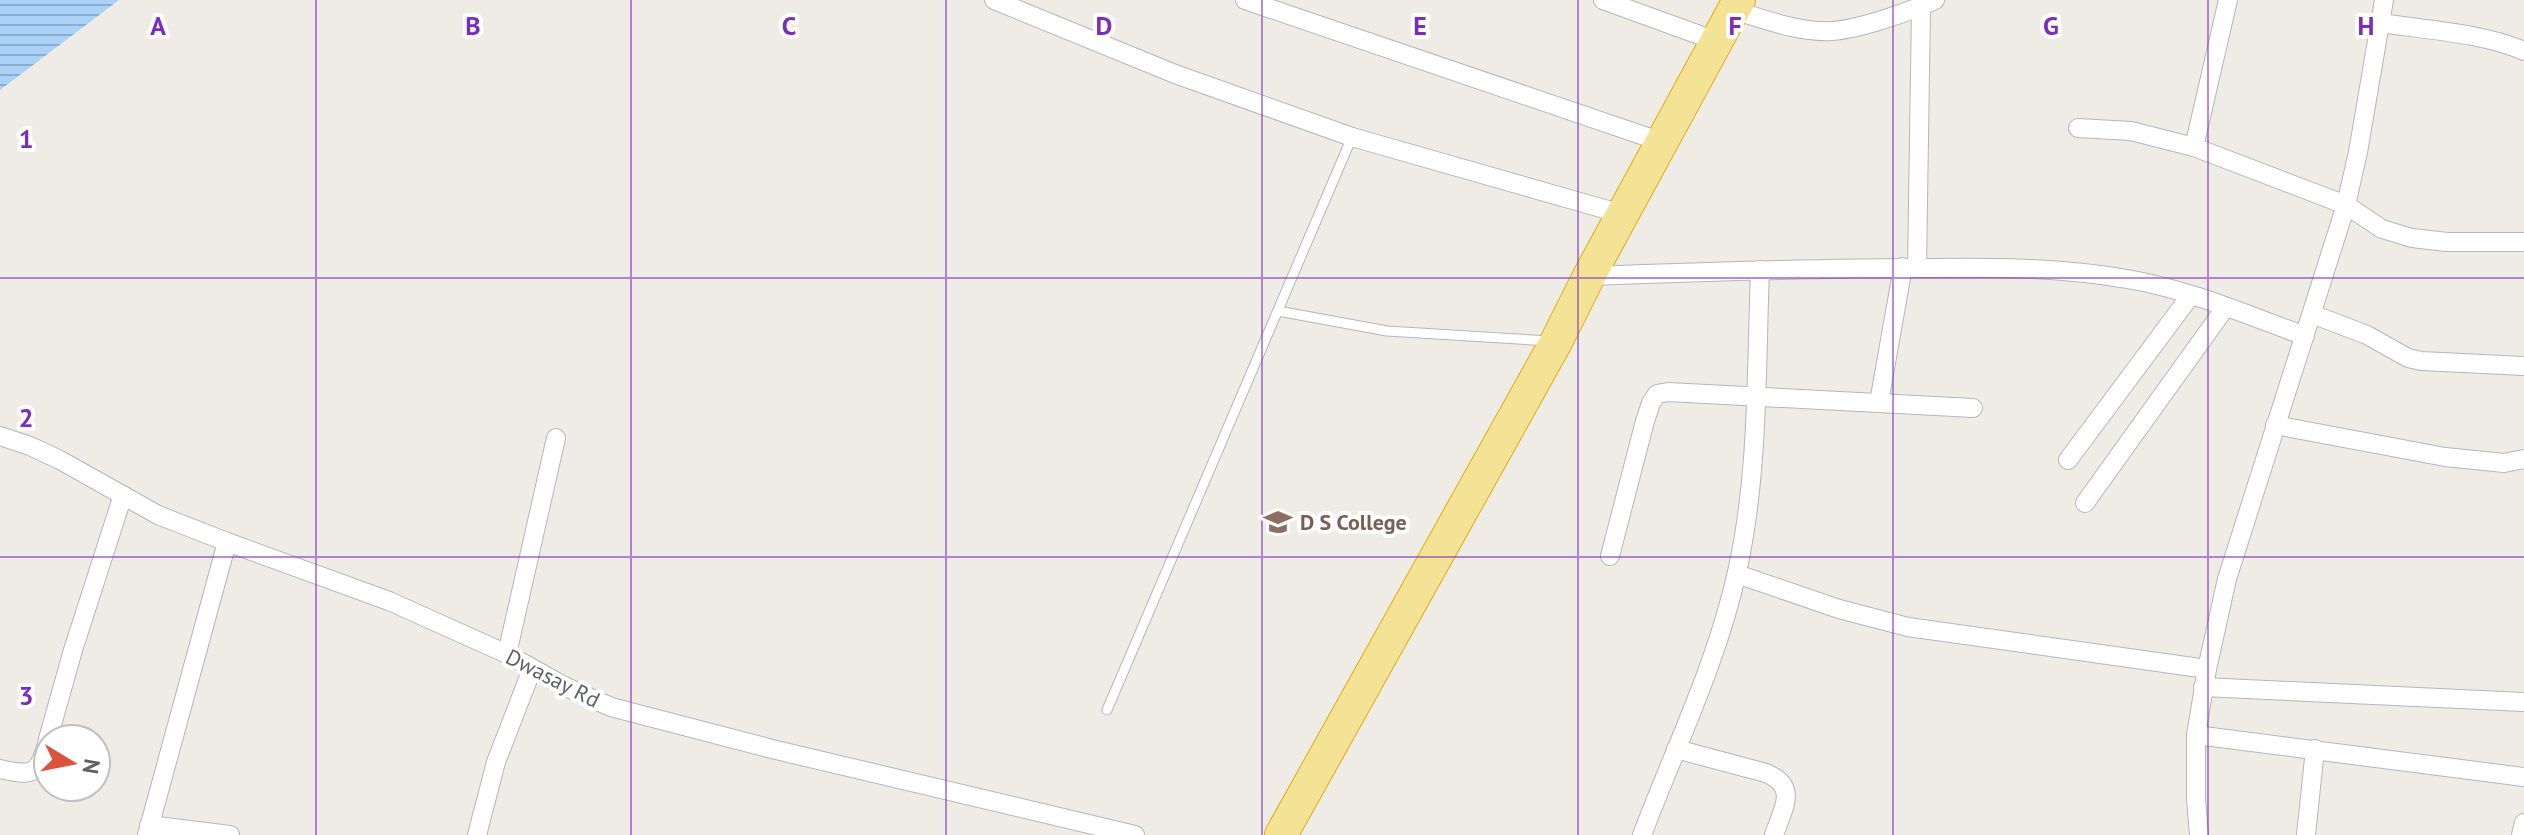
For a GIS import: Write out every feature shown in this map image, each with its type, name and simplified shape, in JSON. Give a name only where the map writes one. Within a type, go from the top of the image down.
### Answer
[{"type":"highway","points":[[1281,835],[1556,342],[1736,5]]},
{"type":"street","points":[[994,0],[1175,74],[1352,137],[1622,214]]},
{"type":"street","points":[[1245,0],[1662,142]]},
{"type":"street","points":[[1603,0],[1716,41]]},
{"type":"street","points":[[2194,147],[2228,0]]},
{"type":"street","points":[[2199,835],[2196,735],[2205,678],[2227,579],[2346,205],[2384,0]]},
{"type":"street","points":[[1736,5],[1806,29],[1831,31],[1854,27],[1928,3],[1910,268],[1879,402]]},
{"type":"street","points":[[2381,23],[2511,45],[2524,51]]},
{"type":"street","points":[[2078,128],[2131,131],[2194,147],[2346,205],[2382,229],[2412,238],[2447,242],[2524,242]]},
{"type":"street","points":[[1589,276],[1910,268],[2008,267],[2070,271],[2129,279],[2191,295],[2305,336]]},
{"type":"street","points":[[1642,835],[1710,664],[1737,574],[1751,478],[1760,270]]},
{"type":"street","points":[[2068,460],[2191,295]]},
{"type":"street","points":[[2085,503],[2225,308]]},
{"type":"street","points":[[2312,314],[2367,335],[2408,358],[2524,366]]},
{"type":"street","points":[[1610,556],[1645,421],[1657,394],[1668,392],[1973,408]]},
{"type":"street","points":[[2275,425],[2445,457],[2504,463],[2524,459]]},
{"type":"street","name":"Dwasay Rd","points":[[0,436],[60,460],[158,515],[389,601],[507,654],[564,686],[611,707],[772,749],[1135,835]]},
{"type":"street","points":[[507,654],[556,438]]},
{"type":"street","points":[[53,723],[123,495]]},
{"type":"street","points":[[227,542],[148,830],[230,835]]},
{"type":"street","points":[[1737,574],[1839,609],[1908,627],[2205,678],[2524,702]]},
{"type":"street","points":[[477,835],[496,762],[532,669]]},
{"type":"street","points":[[2196,735],[2524,777]]},
{"type":"street","points":[[1676,749],[1780,779],[1786,788],[1785,802],[1774,835]]},
{"type":"street","points":[[2306,835],[2315,749]]},
{"type":"street","points":[[0,769],[22,774],[32,772]]},
{"type":"street","points":[[2521,835],[2524,823]]},
{"type":"lane","points":[[1107,710],[1352,137]]},
{"type":"lane","points":[[1278,311],[1387,331],[1556,342]]},
{"type":"water","points":[[0,0],[119,0],[0,90]]},
{"type":"place","name":"D S College","points":[[1278,522]]}]
